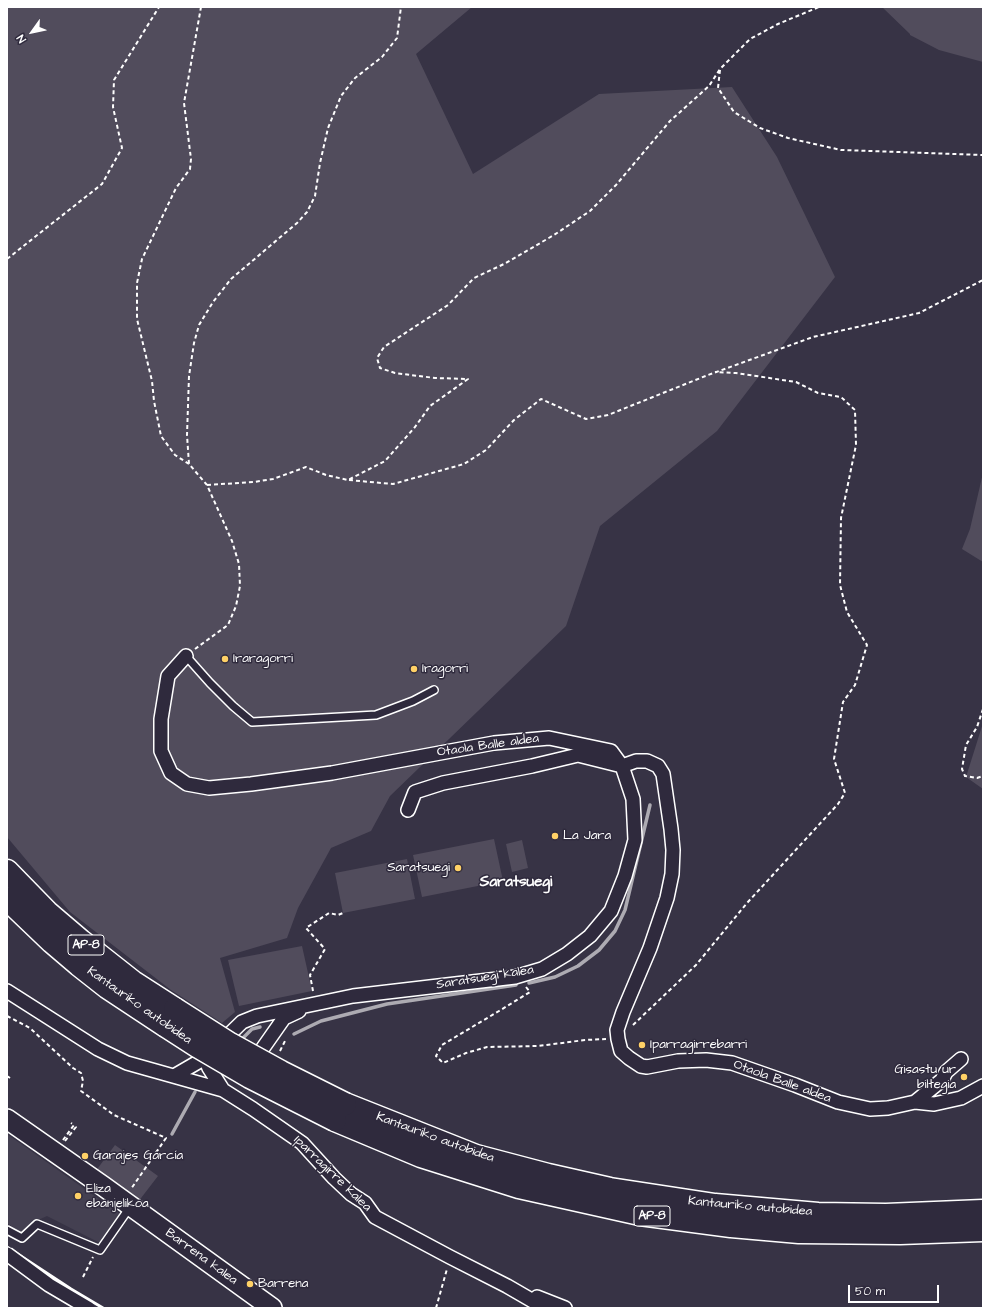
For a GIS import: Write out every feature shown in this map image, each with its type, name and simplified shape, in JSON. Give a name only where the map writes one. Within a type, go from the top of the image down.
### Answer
[{"type":"highway","name":"Kantauriko autobidea","points":[[7,871],[47,912],[133,982],[197,1046],[250,1077],[340,1112],[476,1156],[548,1175],[632,1193],[715,1205],[818,1214],[886,1215],[983,1211]]},
{"type":"highway","name":"Kantauriko autobidea","points":[[7,898],[52,942],[107,986],[170,1018]]},
{"type":"highway","name":"Kantauriko autobidea","points":[[340,1112],[421,1156],[519,1187],[640,1214],[731,1226],[799,1232],[900,1233],[983,1230]]},
{"type":"street","name":"Otaola Balle aldea","points":[[186,656],[168,676],[162,719],[161,751],[171,773],[187,784],[209,788],[251,784],[332,773],[494,743],[549,738],[611,751],[622,766]]},
{"type":"street","points":[[408,810],[415,792],[436,785],[532,766],[578,755],[622,766],[636,761],[646,760],[658,766],[663,774],[671,829],[673,850],[672,874],[667,898],[650,948],[618,1024],[618,1039]]},
{"type":"street","name":"Saratsuegi kalea","points":[[174,1076],[205,1058],[242,1022],[257,1016],[360,995],[515,976],[542,969],[567,954],[590,936],[611,911],[625,876],[635,840],[633,799],[622,766]]},
{"type":"street","name":"Iparragirre kalea","points":[[7,992],[98,1049],[127,1063],[223,1090],[253,1108],[302,1143],[350,1194],[365,1203],[375,1217],[507,1286],[545,1308]]},
{"type":"street","name":"Saratsuegi kalea","points":[[264,1048],[284,1018],[315,1004]]},
{"type":"street","name":"Otaola Balle aldea","points":[[618,1039],[621,1051],[641,1066],[653,1066],[678,1061],[706,1060],[732,1063],[838,1102],[859,1108],[880,1110],[915,1102],[934,1104],[961,1098],[983,1086]]},
{"type":"street","points":[[205,1058],[209,1068],[223,1090]]},
{"type":"street","name":"Otaola Balle aldea","points":[[915,1102],[942,1080],[946,1072],[961,1059]]},
{"type":"street","name":"Barrena kalea","points":[[7,1120],[272,1308]]},
{"type":"street","points":[[7,1254],[49,1285],[88,1308]]},
{"type":"street","name":"Iparragirre kalea","points":[[507,1286],[565,1308]]},
{"type":"lane","points":[[186,656],[210,684],[252,722],[376,715],[413,701],[434,690]]},
{"type":"lane","points":[[7,1230],[22,1238],[37,1224],[100,1250],[130,1206]]},
{"type":"path","points":[[7,259],[102,184],[122,148],[112,107],[114,80],[159,7]]},
{"type":"path","points":[[186,656],[228,625],[236,606],[240,586],[239,564],[232,540],[207,485],[189,464],[175,455],[161,436],[154,401],[152,381],[137,319],[137,283],[142,259],[176,188],[190,169],[191,159],[184,102],[201,7]]},
{"type":"path","points":[[189,464],[187,435],[189,376],[194,343],[199,325],[213,302],[231,279],[297,223],[307,212],[315,196],[320,163],[328,128],[341,96],[354,78],[382,57],[397,38],[401,7]]},
{"type":"path","points":[[348,480],[385,461],[415,427],[430,406],[468,379],[435,378],[395,373],[380,368],[377,358],[384,347],[448,305],[474,278],[504,264],[590,211],[616,185],[670,121],[709,86],[720,69],[750,39],[778,24],[819,7]]},
{"type":"path","points":[[720,69],[718,88],[734,112],[760,128],[788,138],[841,150],[983,156]]},
{"type":"path","points":[[207,485],[254,482],[273,479],[306,467],[326,475],[348,480],[393,484],[464,464],[486,450],[514,420],[541,399],[586,419],[608,415],[715,372],[813,337],[919,313],[983,280]]},
{"type":"path","points":[[515,976],[530,992],[442,1045],[436,1056],[443,1063],[466,1053],[487,1047],[538,1046],[584,1040],[618,1039],[696,965],[747,904],[838,804],[845,793],[834,759],[843,702],[855,685],[867,645],[847,612],[840,585],[841,518],[856,445],[855,410],[841,397],[818,393],[796,382],[736,373],[715,372]]},
{"type":"path","points":[[983,709],[977,727],[966,745],[962,768],[965,776],[976,778],[983,776]]},
{"type":"path","points":[[315,1004],[310,975],[325,949],[306,928],[329,913],[338,915],[343,913]]},
{"type":"path","points":[[7,1016],[30,1028],[74,1068],[82,1073],[83,1081],[81,1091],[114,1115],[166,1138],[146,1166]]},
{"type":"path","points":[[63,1142],[74,1125],[71,1123]]},
{"type":"path","points":[[83,1277],[97,1249]]},
{"type":"path","points":[[436,1308],[447,1267]]},
{"type":"shaded area","points":[[7,7],[472,7],[416,54],[473,174],[599,94],[732,87],[777,157],[835,277],[717,431],[600,526],[566,626],[390,796],[371,831],[331,848],[298,908],[287,938],[220,958],[235,1012],[222,1023],[171,990],[70,912],[7,837]]},
{"type":"shaded area","points":[[882,7],[983,7],[983,62],[939,50],[910,35]]},
{"type":"shaded area","points":[[983,473],[983,562],[962,549],[970,529]]},
{"type":"shaded area","points":[[983,723],[983,789],[966,777]]},
{"type":"shaded area","name":"Saratsuegi","points":[[494,839],[503,881],[422,897],[413,855]]},
{"type":"shaded area","name":"Saratsuegi","points":[[522,840],[528,868],[512,872],[506,844]]},
{"type":"shaded area","name":"Saratsuegi","points":[[407,859],[415,899],[343,913],[335,873]]},
{"type":"shaded area","points":[[302,946],[312,991],[239,1006],[228,960]]},
{"type":"shaded area","points":[[7,1134],[120,1214],[100,1243],[47,1216],[36,1221],[22,1234],[7,1223]]},
{"type":"shaded area","points":[[115,1145],[158,1176],[138,1202],[95,1172]]},
{"type":"waterway","name":"Saratsuegi","points":[[529,983],[555,977],[578,966],[599,950],[615,931],[625,910],[650,805]]},
{"type":"waterway","name":"Saratsuegi","points":[[294,1034],[321,1021],[387,1004],[516,985]]},
{"type":"waterway","name":"Saratsuegi","points":[[242,1039],[252,1029],[260,1027]]},
{"type":"waterway","name":"Saratsuegi","points":[[172,1134],[195,1092]]},
{"type":"railway","points":[[7,1247],[103,1308]]},
{"type":"railway","points":[[7,1256],[67,1293]]},
{"type":"place","name":"Iraragorri","points":[[225,659]]},
{"type":"place","name":"Iragorri","points":[[414,669]]},
{"type":"place","name":"La Jara","points":[[555,836]]},
{"type":"place","name":"Saratsuegi","points":[[458,868]]},
{"type":"place","name":"Iparragirrebarri","points":[[642,1045]]},
{"type":"place","name":"Gisastu ur biltegia","points":[[964,1077]]},
{"type":"place","name":"Garajes García","points":[[85,1156]]},
{"type":"place","name":"Eliza ebanjelikoa","points":[[78,1196]]},
{"type":"place","name":"Barrena","points":[[250,1284]]},
{"type":"district","name":"Saratsuegi","points":[[516,883]]}]
